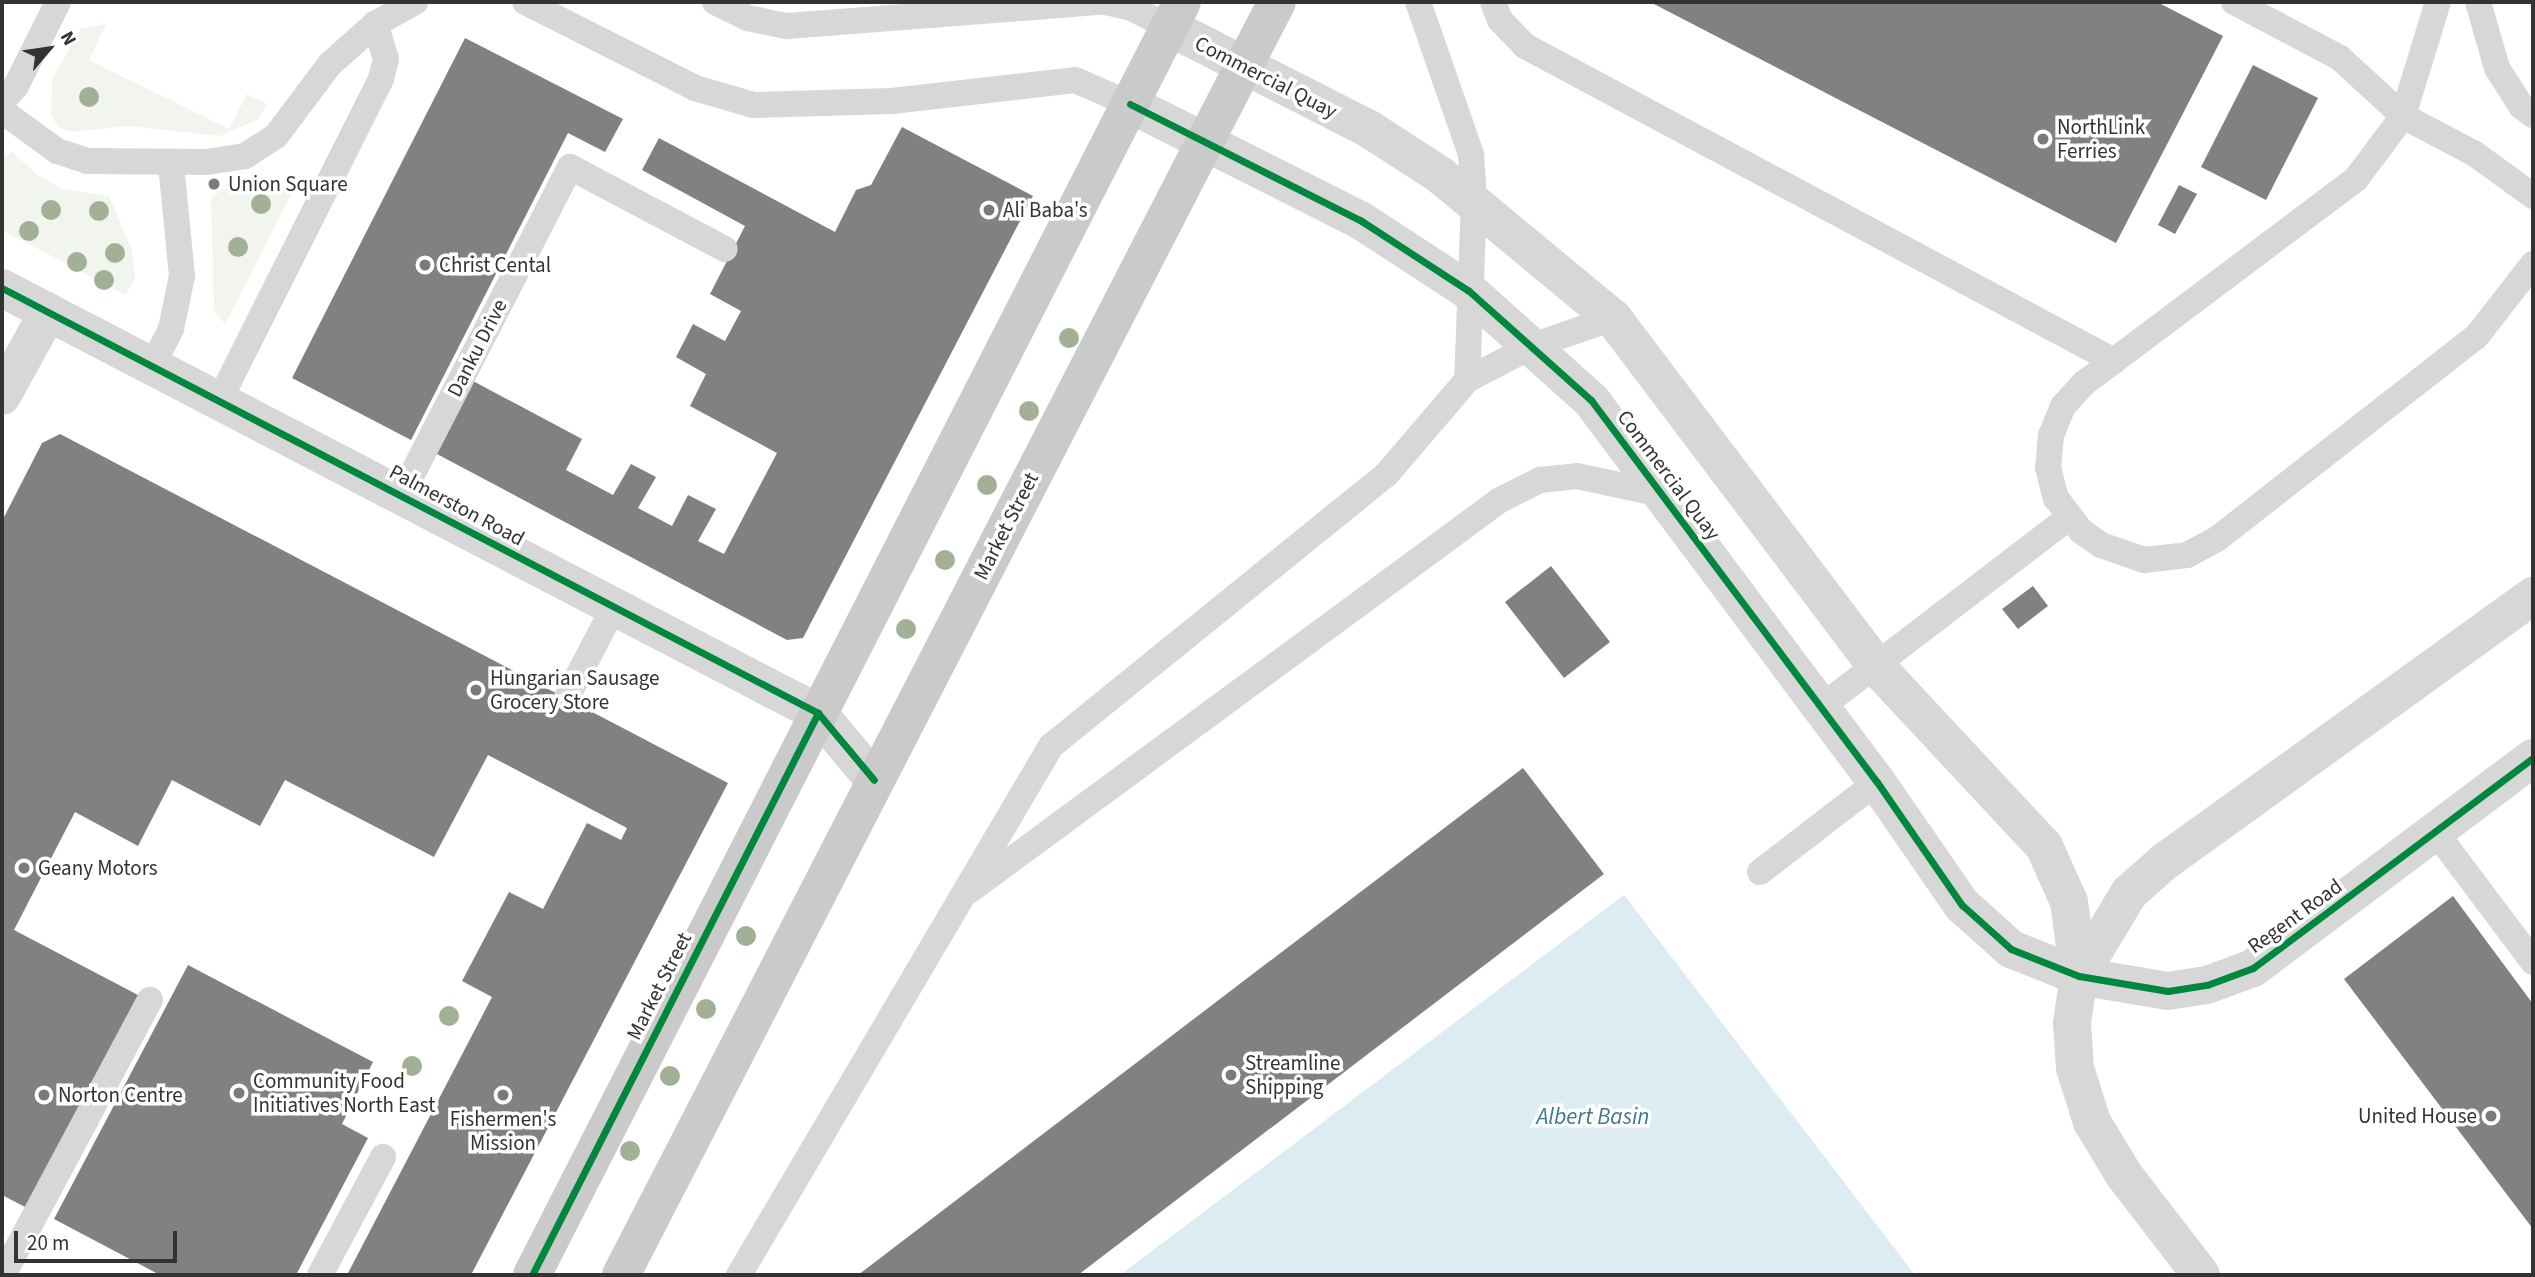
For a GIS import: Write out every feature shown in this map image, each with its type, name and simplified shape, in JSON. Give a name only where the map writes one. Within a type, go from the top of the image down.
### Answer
[{"type":"main road","name":"Market Street","points":[[621,1275],[874,780],[1278,2]]},
{"type":"main road","name":"Market Street","points":[[532,1275],[1175,15]]},
{"type":"street","name":"Commercial Quay","points":[[1175,15],[1244,66],[1369,129],[1474,201],[1613,318],[1875,665],[2044,846],[2069,902],[2079,976],[2072,1023],[2075,1068],[2092,1122],[2124,1175],[2202,1275]]},
{"type":"street","name":"Commercial Quay","points":[[1130,104],[1360,220],[1469,291],[1591,400],[1877,782],[1962,905],[2011,949],[2079,976]]},
{"type":"street","name":"Palmerston Road","points":[[2,288],[818,713],[874,780]]},
{"type":"street","points":[[2,396],[48,312]]},
{"type":"street","points":[[2079,976],[2129,894],[2164,862],[2533,596]]},
{"type":"street","name":"Regent Road","points":[[2079,976],[2168,991],[2207,985],[2253,968],[2437,834],[2533,758]]},
{"type":"lane","points":[[2,102],[16,86],[58,2]]},
{"type":"lane","points":[[2,111],[29,134],[87,162],[207,162],[260,149],[276,136],[330,64],[375,23],[415,2]]},
{"type":"lane","points":[[525,2],[695,88],[753,105],[892,101],[1075,80],[1130,104]]},
{"type":"lane","points":[[715,2],[748,18],[787,26],[1100,2]]},
{"type":"lane","points":[[1106,2],[1175,15]]},
{"type":"lane","points":[[1418,2],[1471,155],[1474,201],[1466,380]]},
{"type":"lane","points":[[1493,2],[1500,20],[1525,46],[2114,361]]},
{"type":"lane","points":[[2234,2],[2340,58],[2403,116],[2475,154],[2533,196]]},
{"type":"lane","points":[[2438,2],[2403,116],[2356,179],[2114,361],[2063,406],[2051,435],[2048,467],[2056,498],[2068,518],[2101,545],[2144,560],[2187,555],[2217,540],[2476,337],[2533,264]]},
{"type":"lane","points":[[2478,2],[2497,68],[2521,106],[2533,115]]},
{"type":"lane","points":[[219,401],[381,79],[386,59],[375,23]]},
{"type":"lane","points":[[152,366],[171,328],[182,276],[171,163]]},
{"type":"lane","name":"Danku Drive","points":[[401,496],[570,167],[724,249]]},
{"type":"lane","points":[[739,1275],[1051,746],[1385,475],[1466,380],[1532,346],[1613,318]]},
{"type":"lane","points":[[960,898],[1500,500],[1539,480],[1577,476],[1661,494]]},
{"type":"lane","points":[[1821,706],[2068,518]]},
{"type":"lane","points":[[568,697],[614,607]]},
{"type":"lane","points":[[1760,872],[1877,782]]},
{"type":"lane","points":[[2437,834],[2533,962]]},
{"type":"lane","points":[[3,1275],[150,1000]]},
{"type":"lane","points":[[320,1275],[383,1157]]},
{"type":"shaded area","points":[[106,24],[89,60],[229,129],[247,94],[267,104],[258,119],[220,136],[129,126],[70,132],[58,127],[51,115],[52,80],[80,29]]},
{"type":"shaded area","points":[[12,152],[39,176],[63,189],[109,196],[132,250],[135,277],[126,295],[2,230],[2,158]]},
{"type":"shaded area","points":[[270,180],[293,191],[225,324],[214,310],[211,199],[221,190]]},
{"type":"water","name":"Albert Basin","points":[[1624,895],[1915,1275],[1120,1275]]},
{"type":"building","name":"NorthLink Ferries","points":[[1650,2],[2157,2],[2223,36],[2116,243]]},
{"type":"building","name":"Christ Cental","points":[[465,38],[623,119],[605,152],[568,133],[411,440],[292,378]]},
{"type":"building","points":[[2253,65],[2318,98],[2266,200],[2201,167]]},
{"type":"building","points":[[902,127],[1033,196],[803,638],[787,640],[435,453],[473,381],[582,439],[566,470],[613,495],[631,464],[656,477],[638,508],[672,526],[688,495],[716,509],[698,541],[724,554],[777,453],[690,406],[706,374],[676,357],[693,324],[725,341],[741,311],[710,294],[745,226],[642,170],[659,138],[835,232],[856,190],[871,185]]},
{"type":"building","points":[[2179,185],[2197,194],[2175,234],[2158,225]]},
{"type":"building","points":[[60,434],[728,783],[471,1275],[347,1275],[492,997],[462,981],[509,892],[543,909],[587,823],[621,840],[627,828],[488,755],[434,857],[285,780],[260,826],[172,780],[138,846],[75,812],[14,930],[138,995],[27,1208],[2,1195],[2,521],[42,443]]},
{"type":"building","points":[[1551,566],[1610,642],[1564,678],[1505,602]]},
{"type":"building","points":[[2033,586],[2048,606],[2018,629],[2002,609]]},
{"type":"building","name":"Streamline Shipping","points":[[1523,768],[1604,874],[1078,1275],[858,1275]]},
{"type":"building","name":"United House","points":[[2453,896],[2533,1004],[2533,1229],[2344,979]]},
{"type":"building","name":"Community Food Initiatives North East","points":[[188,965],[373,1062],[342,1124],[368,1138],[296,1275],[160,1275],[54,1219]]},
{"type":"cycle path","points":[[1130,104],[1360,220],[1469,291],[1591,400],[1877,782],[1962,905],[2011,949],[2079,976],[2168,991],[2207,985],[2253,968],[2533,758]]},
{"type":"cycle path","points":[[2,288],[818,713],[874,780]]},
{"type":"cycle path","points":[[532,1275],[818,713]]},
{"type":"place","name":"NorthLink Ferries","points":[[2043,139]]},
{"type":"place","name":"Union Square","points":[[214,184]]},
{"type":"place","name":"Ali Baba's","points":[[989,210]]},
{"type":"place","name":"Christ Cental","points":[[425,265]]},
{"type":"place","name":"Hungarian Sausage Grocery Store","points":[[476,690]]},
{"type":"place","name":"Geany Motors","points":[[24,868]]},
{"type":"place","name":"Streamline Shipping","points":[[1231,1075]]},
{"type":"place","name":"Community Food Initiatives North East","points":[[239,1093]]},
{"type":"place","name":"Norton Centre","points":[[44,1095]]},
{"type":"place","name":"Fishermen's Mission","points":[[503,1095]]},
{"type":"place","name":"United House","points":[[2491,1116]]}]
